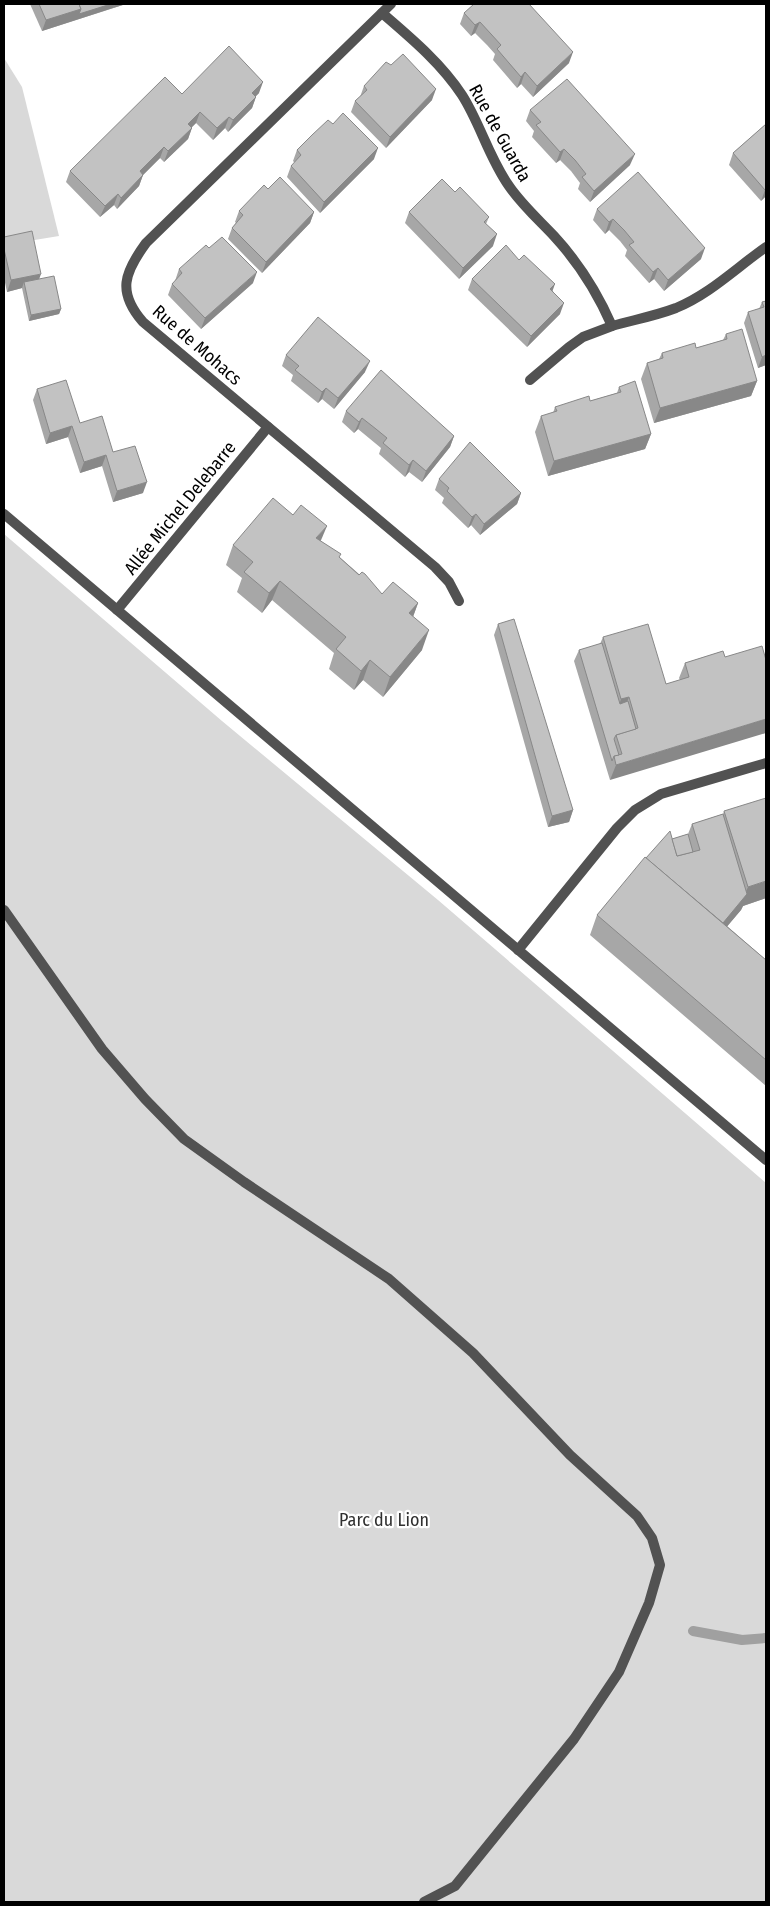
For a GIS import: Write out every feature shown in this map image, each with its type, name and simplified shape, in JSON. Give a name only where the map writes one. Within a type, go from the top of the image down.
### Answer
[{"type":"street","name":"Rue de Mohacs","points":[[391,4],[146,243],[129,270],[126,284],[127,297],[132,309],[143,322],[435,568],[449,582],[459,601]]},
{"type":"street","name":"Rue de Guarda","points":[[382,13],[436,62],[462,96],[508,186],[522,204],[565,249],[595,292],[612,326]]},
{"type":"street","points":[[530,380],[569,346],[583,337],[612,326],[657,314],[698,297],[733,274],[766,247]]},
{"type":"street","name":"Allée Michel Delebarre","points":[[117,610],[268,427]]},
{"type":"street","points":[[4,514],[766,1160]]},
{"type":"street","points":[[518,950],[618,828],[635,810],[661,794],[766,763]]},
{"type":"street","points":[[4,910],[102,1049],[145,1099],[184,1139],[244,1182],[390,1279],[473,1353],[570,1456],[637,1516],[652,1538],[660,1565],[649,1603],[619,1672],[574,1738],[456,1886],[424,1902]]},
{"type":"green space","points":[[4,58],[22,87],[59,236],[4,245]]},
{"type":"green space","name":"Parc du Lion","points":[[4,534],[222,721],[438,900],[766,1183],[766,1902],[4,1902]]},
{"type":"building","points":[[39,4],[79,4],[81,9],[46,20]]},
{"type":"building","points":[[79,4],[111,4],[79,14],[81,9]]},
{"type":"building","points":[[474,4],[529,4],[573,52],[537,86],[525,72],[521,77],[497,49],[501,45],[480,22],[475,25],[464,13]]},
{"type":"building","points":[[229,46],[263,82],[252,93],[256,97],[233,120],[229,117],[217,128],[200,112],[188,124],[192,128],[168,151],[164,147],[140,171],[143,175],[121,198],[118,194],[105,206],[70,171],[165,77],[182,94]]},
{"type":"building","points":[[403,54],[436,89],[390,137],[355,101],[367,90],[364,86],[386,62],[391,65]]},
{"type":"building","points":[[567,79],[635,154],[594,191],[582,177],[586,174],[575,160],[564,149],[560,152],[536,125],[541,122],[530,110]]},
{"type":"building","points":[[343,113],[378,148],[324,202],[291,166],[301,155],[297,150],[328,120],[333,124]]},
{"type":"building","points":[[766,124],[766,189],[765,190],[733,153]]},
{"type":"building","points":[[638,172],[705,248],[668,280],[658,268],[653,272],[629,245],[634,242],[624,230],[613,219],[609,222],[597,209]]},
{"type":"building","points":[[280,177],[314,212],[266,262],[232,228],[243,215],[239,211],[264,185],[268,189]]},
{"type":"building","points":[[442,179],[455,192],[460,187],[489,217],[484,222],[497,234],[463,268],[409,212]]},
{"type":"building","points":[[32,231],[41,274],[11,280],[4,249],[4,237]]},
{"type":"building","points":[[222,237],[257,272],[205,318],[172,284],[182,273],[179,269],[206,245],[209,248]]},
{"type":"building","points":[[506,245],[519,260],[524,255],[555,284],[550,289],[564,303],[531,336],[472,279]]},
{"type":"building","points":[[54,276],[61,309],[31,315],[24,282]]},
{"type":"building","points":[[766,301],[766,355],[762,357],[748,312],[764,307],[762,302]]},
{"type":"building","points":[[318,317],[370,361],[338,398],[326,388],[322,392],[295,370],[299,366],[286,355]]},
{"type":"building","points":[[742,329],[757,381],[660,408],[647,363],[663,358],[662,353],[695,343],[696,348],[727,339],[726,334]]},
{"type":"building","points":[[381,370],[454,436],[426,471],[413,460],[409,465],[383,443],[387,438],[362,418],[359,422],[346,411]]},
{"type":"building","points":[[66,380],[80,423],[102,416],[113,452],[135,446],[147,482],[117,491],[106,455],[84,462],[72,426],[50,433],[37,389]]},
{"type":"building","points":[[635,381],[651,434],[554,461],[541,416],[557,411],[555,407],[589,396],[590,401],[621,392],[619,387]]},
{"type":"building","points":[[470,442],[521,493],[484,524],[476,514],[472,517],[447,491],[449,488],[439,479]]},
{"type":"building","points":[[273,498],[293,515],[301,505],[327,526],[316,538],[341,554],[339,557],[359,575],[362,572],[365,574],[382,594],[393,582],[418,603],[409,613],[429,630],[390,677],[370,660],[361,671],[336,649],[346,637],[280,581],[269,593],[244,572],[253,562],[233,545]]},
{"type":"building","points":[[514,619],[573,810],[552,816],[498,624]]},
{"type":"building","points":[[648,624],[666,684],[689,677],[685,663],[723,651],[725,657],[762,646],[766,660],[766,719],[616,765],[614,756],[622,754],[616,735],[638,728],[629,697],[621,699],[603,637]]},
{"type":"building","points":[[602,643],[620,704],[628,701],[636,729],[616,735],[614,739],[619,755],[614,756],[612,761],[579,650]]},
{"type":"building","points":[[766,798],[766,881],[748,887],[724,811]]},
{"type":"building","points":[[723,814],[747,894],[723,923],[646,858],[670,831],[677,856],[700,850],[692,824]]},
{"type":"building","points":[[688,834],[693,852],[677,856],[672,839]]},
{"type":"building","points":[[645,857],[766,960],[766,1060],[597,915]]},
{"type":"waterway","points":[[693,1631],[742,1640],[766,1638]]}]
